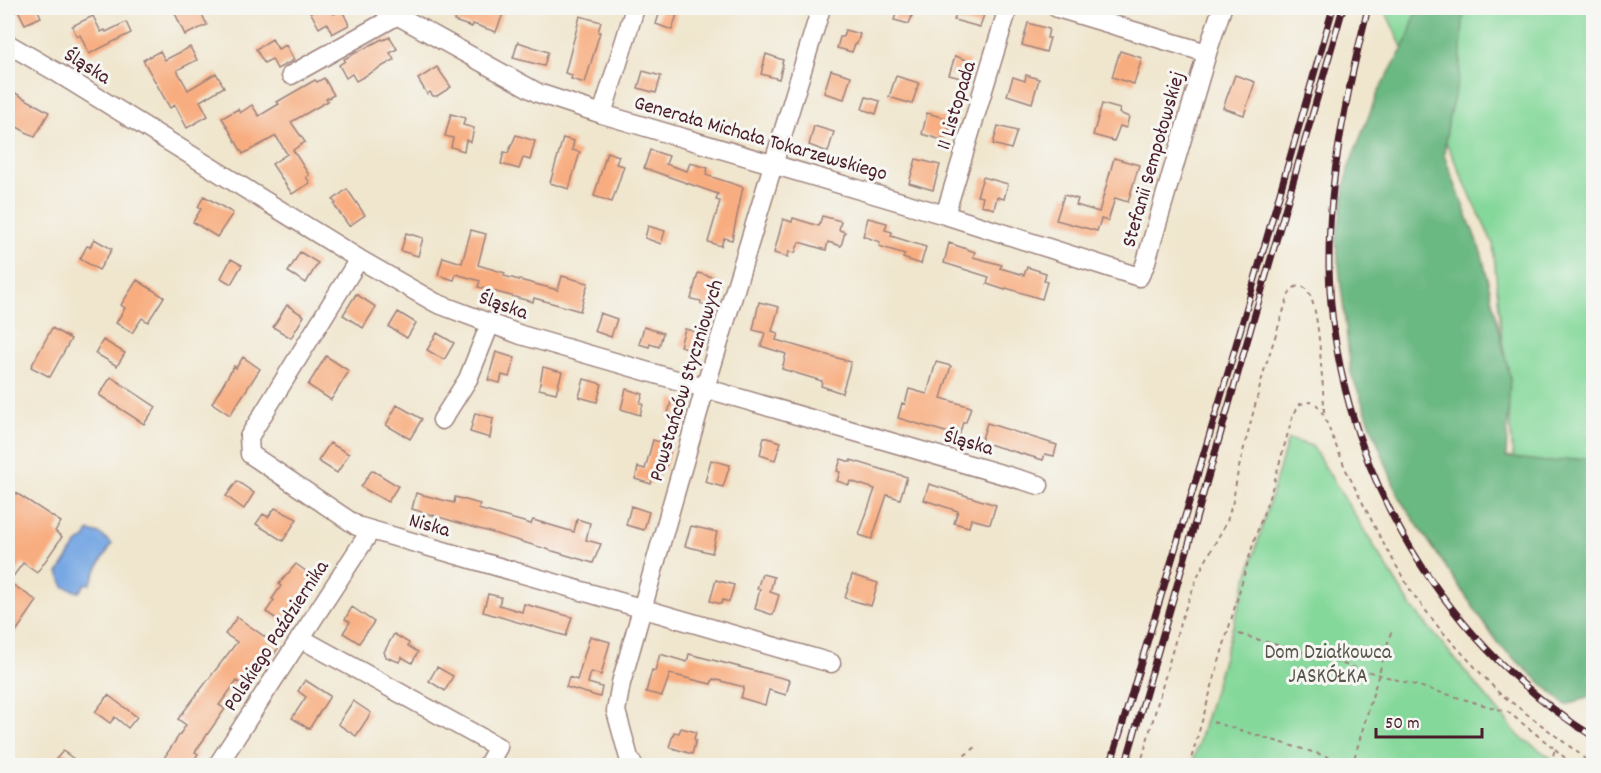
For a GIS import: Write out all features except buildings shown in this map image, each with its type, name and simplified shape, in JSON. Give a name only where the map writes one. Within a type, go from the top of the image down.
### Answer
[{"type":"street","points":[[602,114],[634,8]]},
{"type":"street","name":"Powstańców Styczniowych","points":[[634,765],[628,758],[616,711],[621,683],[705,388],[821,8]]},
{"type":"street","name":"11 Listopada","points":[[945,215],[1008,8]]},
{"type":"street","points":[[1057,8],[1207,53]]},
{"type":"street","name":"Stefanii Sempołowskiej","points":[[1139,277],[1145,264],[1222,8]]},
{"type":"street","points":[[321,49],[389,10]]},
{"type":"street","points":[[291,75],[389,10]]},
{"type":"street","name":"Generała Michała Tokarzewskiego","points":[[389,10],[538,93],[945,215],[1139,277]]},
{"type":"street","name":"Śląska","points":[[8,44],[359,259],[436,303],[521,335],[1039,485]]},
{"type":"street","name":"Niska","points":[[359,259],[249,437],[250,454],[357,526],[831,663]]},
{"type":"street","points":[[442,420],[468,380],[490,324]]},
{"type":"street","name":"Polskiego Października","points":[[217,765],[371,530]]},
{"type":"street","points":[[300,638],[498,747],[487,765]]},
{"type":"path","points":[[1140,765],[1181,620],[1199,573],[1227,521],[1261,382],[1289,294],[1294,287],[1305,287],[1315,306],[1323,414]]},
{"type":"path","points":[[1189,765],[1293,416],[1300,404],[1305,402],[1317,405],[1323,414],[1346,470],[1382,541],[1412,593],[1433,620],[1498,692],[1591,765]]},
{"type":"path","points":[[1213,723],[1352,765],[1391,632]]},
{"type":"path","points":[[1239,634],[1508,712],[1574,765]]},
{"type":"path","points":[[950,765],[976,747]]},
{"type":"path","points":[[1550,765],[1555,749]]},
{"type":"green space","points":[[1384,8],[1593,8],[1593,460],[1514,467],[1493,244]]},
{"type":"green space","points":[[1417,8],[1464,8],[1459,78],[1449,116],[1444,155],[1482,255],[1510,377],[1506,457],[1548,462],[1593,457],[1593,696],[1566,705],[1499,645],[1399,498],[1351,373],[1336,241],[1348,169],[1378,92],[1407,41]]},
{"type":"green space","name":"Dom Działkowca JASKÓŁKA","points":[[1288,439],[1312,446],[1411,606],[1519,736],[1562,765],[1192,765]]},
{"type":"water","points":[[89,531],[100,534],[112,544],[90,584],[86,583],[79,592],[64,587],[58,573],[76,545],[86,537]]},
{"type":"railway","points":[[1110,766],[1225,383],[1333,8]]},
{"type":"railway","points":[[1125,766],[1343,8]]},
{"type":"railway","points":[[1368,8],[1340,136],[1330,234],[1329,267],[1335,337],[1350,406],[1372,472],[1403,535],[1441,594],[1486,648],[1537,696],[1594,737]]}]
